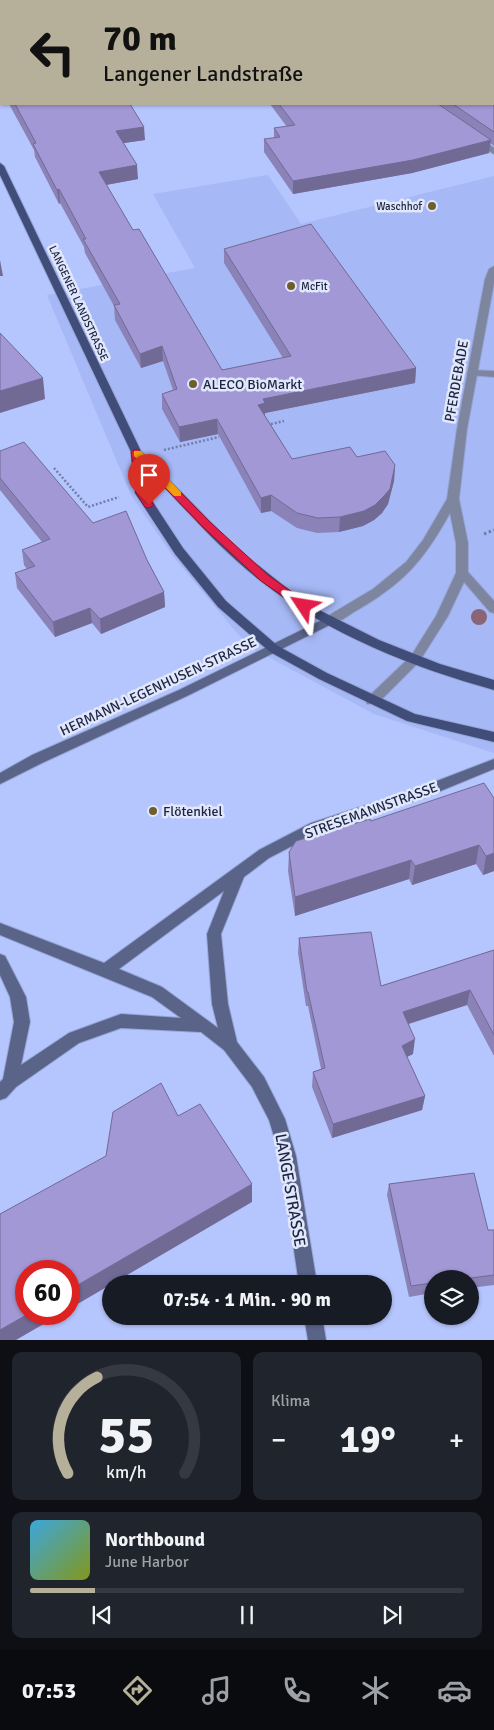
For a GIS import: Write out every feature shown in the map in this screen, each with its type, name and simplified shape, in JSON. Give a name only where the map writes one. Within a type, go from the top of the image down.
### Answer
[{"type":"main road","name":"LANGENER LANDSTRASSE","points":[[0,166],[138,454],[206,525],[265,579],[291,598],[330,620]]},
{"type":"main road","name":"LANGENER LANDSTRASSE","points":[[138,454],[141,493],[179,551],[222,604],[274,649]]},
{"type":"main road","points":[[330,620],[416,659],[494,685]]},
{"type":"main road","points":[[274,649],[372,701],[412,718],[494,737]]},
{"type":"street","points":[[471,136],[494,152]]},
{"type":"street","name":"PFERDEBADE","points":[[372,701],[416,659],[442,616],[462,574],[462,543],[453,499],[472,373],[490,279],[494,270]]},
{"type":"street","points":[[472,373],[494,374]]},
{"type":"street","name":"PFERDEBADE","points":[[330,620],[358,605],[401,572],[419,555],[453,499]]},
{"type":"street","points":[[462,574],[494,609]]},
{"type":"street","name":"HERMANN-LEGENHUSEN-STRASSE","points":[[0,779],[37,759],[183,693],[330,620]]},
{"type":"street","name":"STRESEMANNSTRASSE","points":[[106,970],[264,854],[316,827],[421,793],[494,764]]},
{"type":"street","points":[[230,1045],[220,1004],[214,934],[238,873]]},
{"type":"street","name":"LANGE STRASSE","points":[[0,929],[106,970],[156,992],[230,1045],[258,1082],[277,1119],[288,1156],[307,1275]]},
{"type":"street","points":[[0,960],[18,997],[22,1022],[5,1088]]},
{"type":"street","points":[[5,1088],[74,1038],[120,1021],[205,1026]]},
{"type":"street","points":[[314,1325],[317,1340]]},
{"type":"path","points":[[265,426],[284,421]]},
{"type":"path","points":[[138,454],[219,437]]},
{"type":"path","points":[[54,468],[88,508],[141,490]]},
{"type":"shaded area","points":[[268,175],[301,224],[494,176],[494,753],[374,714],[248,646],[172,555],[131,495],[47,295],[195,268],[153,194]]},
{"type":"building","points":[[16,105],[131,105],[144,127],[116,131],[137,165],[99,172],[133,230],[139,229],[222,370],[291,356],[224,249],[311,224],[416,368],[263,399],[265,403],[258,405],[292,459],[350,447],[357,457],[385,451],[395,465],[390,489],[375,505],[364,511],[340,517],[318,518],[297,513],[271,495],[261,498],[217,419],[179,427],[162,394],[177,389],[162,346],[140,354],[114,305],[120,304],[33,144],[36,143]]},
{"type":"building","points":[[280,105],[439,105],[491,140],[413,160],[293,181],[264,139],[280,137],[274,128],[295,125]]},
{"type":"building","points":[[454,105],[494,105],[494,132]]},
{"type":"building","points":[[0,333],[43,378],[0,391]]},
{"type":"building","points":[[24,442],[93,523],[126,511],[147,560],[164,592],[100,619],[90,608],[53,622],[15,573],[35,566],[22,550],[50,539],[0,478],[0,451]]},
{"type":"building","points":[[484,783],[494,798],[494,853],[486,856],[479,845],[415,866],[411,860],[295,897],[289,852],[296,841],[370,819],[371,821]]},
{"type":"building","points":[[371,932],[381,986],[494,950],[494,1035],[470,990],[403,1012],[415,1039],[402,1046],[425,1096],[333,1124],[313,1072],[325,1068],[307,992],[299,938]]},
{"type":"building","points":[[161,1083],[178,1116],[200,1104],[252,1184],[80,1284],[80,1260],[15,1260],[15,1321],[0,1330],[0,1214],[106,1156],[113,1112]]},
{"type":"building","points":[[474,1173],[488,1230],[494,1230],[494,1275],[479,1277],[479,1270],[424,1270],[424,1284],[411,1286],[389,1184]]},
{"type":"slow traffic","points":[[138,454],[178,494]]},
{"type":"place","name":"Waschhof","points":[[432,206]]},
{"type":"place","name":"McFit","points":[[291,286]]},
{"type":"place","name":"ALECO BioMarkt","points":[[193,384]]},
{"type":"place","name":"Flötenkiel","points":[[153,811]]},
{"type":"route","points":[[149,505],[141,493],[136,452],[206,525],[265,579],[304,606]]}]
